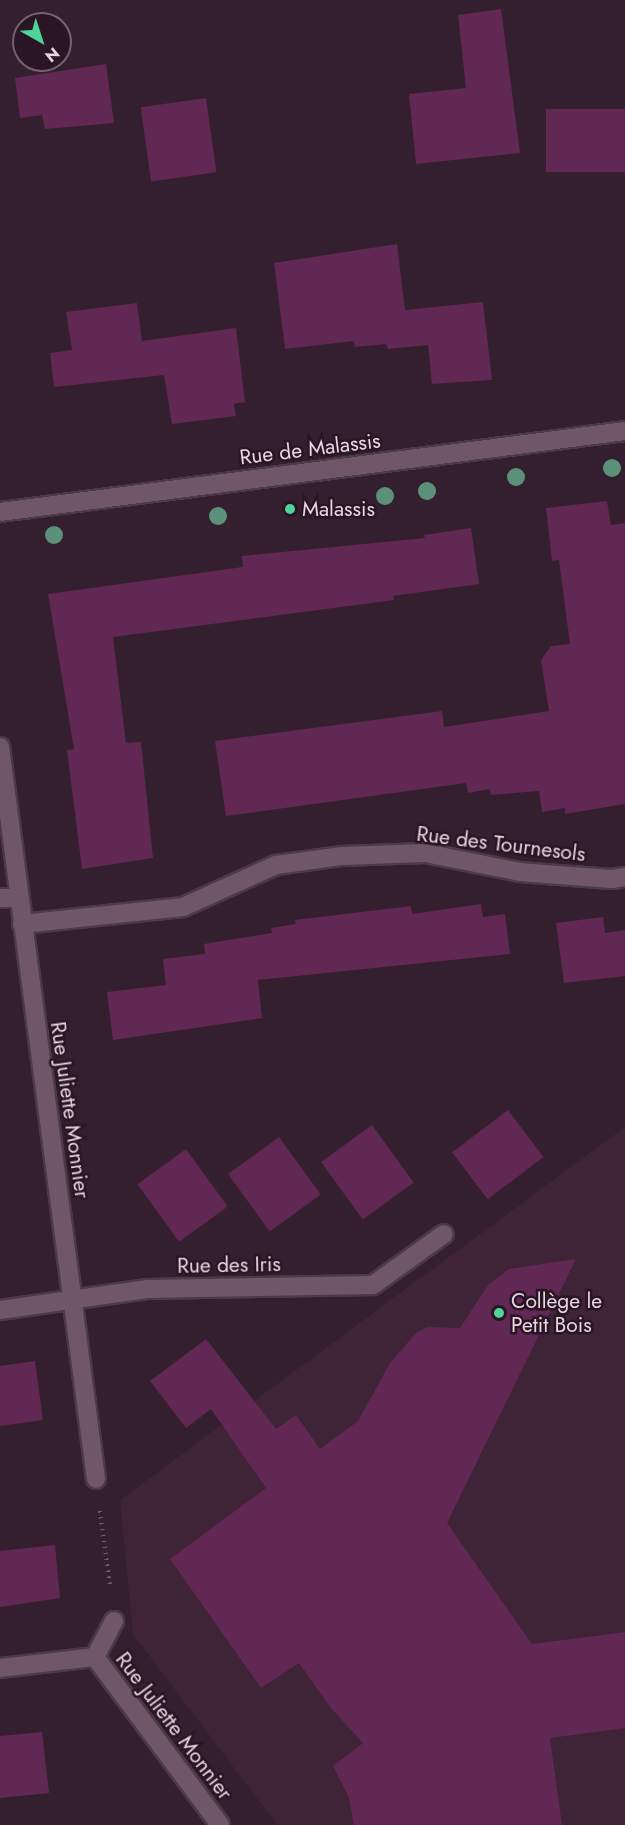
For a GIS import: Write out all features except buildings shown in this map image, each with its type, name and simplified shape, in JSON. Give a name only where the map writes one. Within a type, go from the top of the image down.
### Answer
[{"type":"street","name":"Rue de Malassis","points":[[0,512],[625,431]]},
{"type":"street","name":"Rue Juliette Monnier","points":[[0,747],[9,898],[22,924],[74,1299],[96,1479]]},
{"type":"street","name":"Rue des Tournesols","points":[[22,924],[183,907],[276,865],[342,856],[425,853],[520,873],[612,879],[625,877]]},
{"type":"street","name":"Rue des Iris","points":[[0,1310],[147,1289],[373,1285],[444,1234]]},
{"type":"street","name":"Rue Juliette Monnier","points":[[114,1621],[95,1657],[220,1825]]},
{"type":"street","points":[[0,1668],[95,1657]]},
{"type":"path","points":[[96,1479],[114,1621]]},
{"type":"shaded area","name":"Collège le Petit Bois","points":[[625,1127],[625,1825],[277,1825],[133,1634],[120,1500]]},
{"type":"place","name":"Malassis","points":[[290,509]]},
{"type":"place","name":"Collège le Petit Bois","points":[[499,1313]]}]
